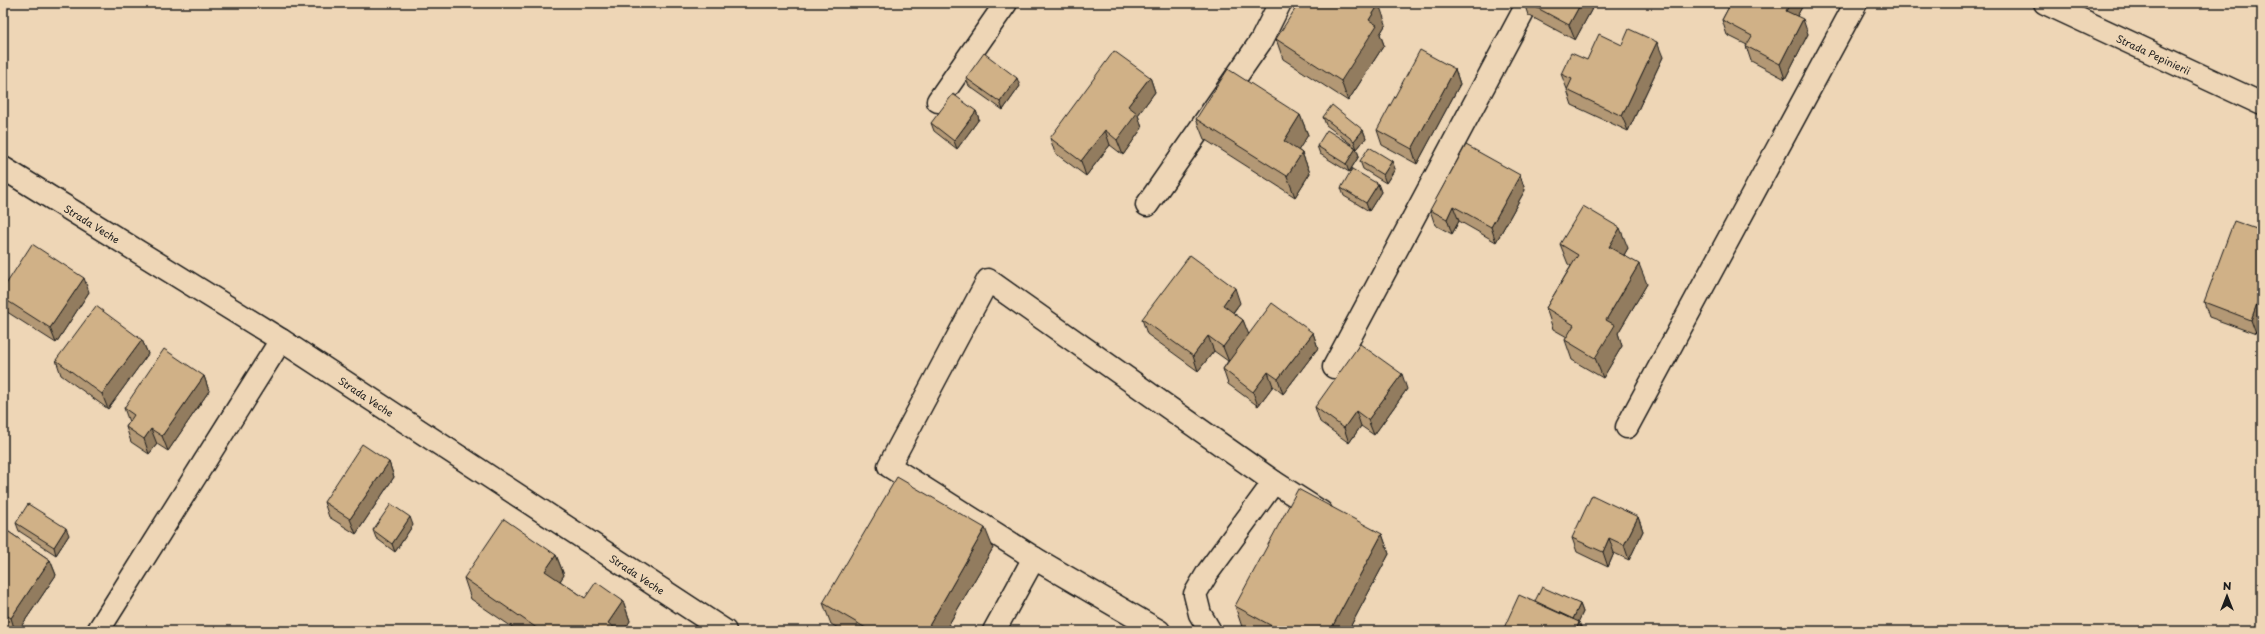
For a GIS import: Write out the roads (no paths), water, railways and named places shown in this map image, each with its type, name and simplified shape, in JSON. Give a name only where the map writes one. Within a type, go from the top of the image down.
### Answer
[{"type":"street","points":[[938,101],[1006,3]]},
{"type":"street","points":[[1148,205],[1261,41],[1280,3]]},
{"type":"street","points":[[1334,367],[1528,3]]},
{"type":"street","points":[[1627,427],[1856,3]]},
{"type":"street","name":"Strada Pepinierii","points":[[2045,3],[2262,104]]},
{"type":"street","name":"Strada Veche","points":[[3,168],[281,340],[725,631]]},
{"type":"street","points":[[1159,631],[1034,558],[889,466],[988,280],[1274,482],[1338,523]]},
{"type":"street","points":[[98,631],[281,340]]},
{"type":"street","points":[[1210,631],[1200,614],[1194,594],[1208,572],[1274,482]]},
{"type":"street","points":[[994,631],[1034,558]]}]
